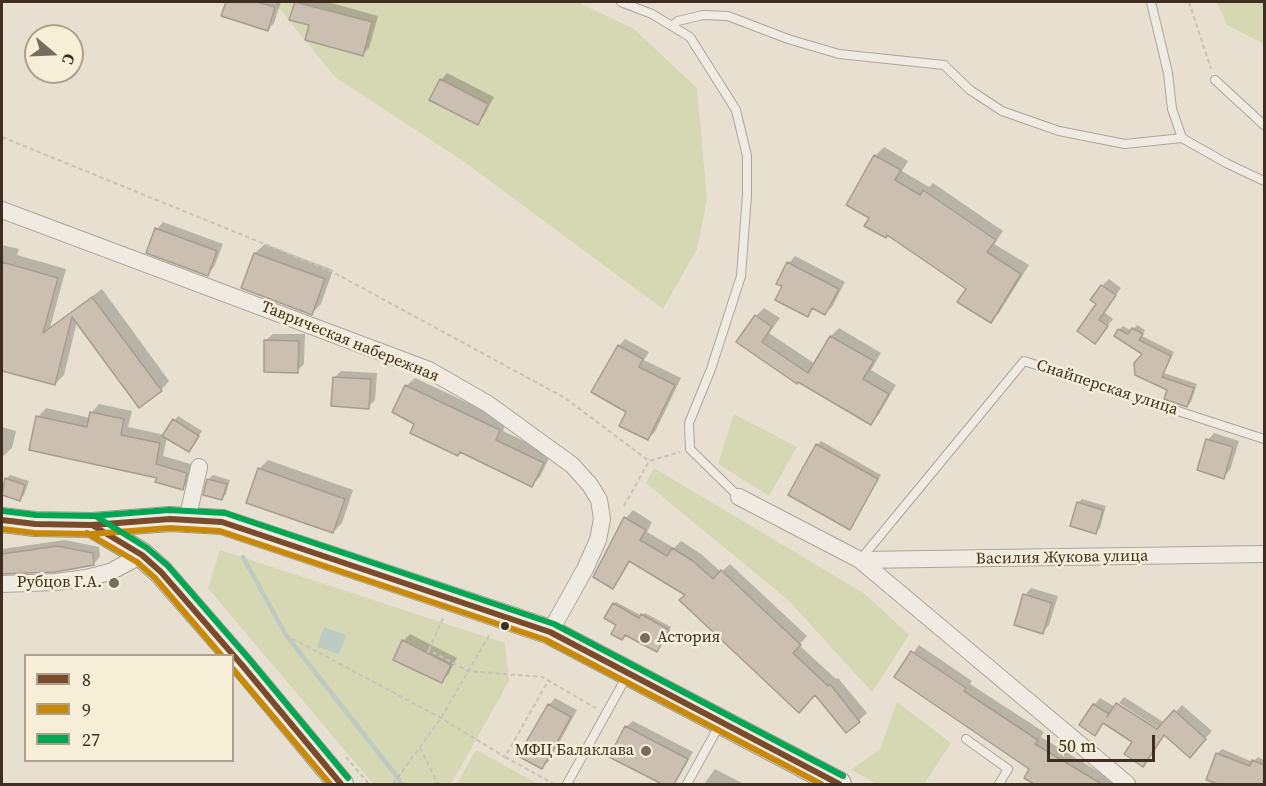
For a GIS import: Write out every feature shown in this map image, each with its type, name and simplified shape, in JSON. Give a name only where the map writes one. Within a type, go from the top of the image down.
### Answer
[{"type":"main road","points":[[2,520],[35,524],[92,525],[170,519],[222,522],[550,632],[836,784]]},
{"type":"main road","points":[[161,572],[153,546],[156,537],[166,528],[187,520]]},
{"type":"main road","points":[[92,525],[142,555],[161,572],[232,654]]},
{"type":"main road","points":[[234,656],[341,784]]},
{"type":"street","name":"Таврическая набережная","points":[[2,210],[429,370],[488,404],[572,465],[590,485],[599,500],[602,519],[598,540],[585,569],[550,632]]},
{"type":"street","points":[[187,520],[199,468]]},
{"type":"street","points":[[739,497],[860,560],[1130,784]]},
{"type":"street","name":"Василия Жукова улица","points":[[860,560],[1264,554]]},
{"type":"street","points":[[2,584],[56,582],[86,578],[110,572],[142,555]]},
{"type":"lane","points":[[621,2],[652,14],[690,37],[736,110],[747,156],[747,195],[741,276],[711,369],[689,423],[690,449],[739,497]]},
{"type":"lane","points":[[1151,2],[1168,73],[1172,109],[1182,138]]},
{"type":"lane","points":[[672,26],[678,21],[703,15],[728,16],[788,39],[839,54],[944,65],[970,90],[1002,111],[1059,131],[1125,144],[1182,138],[1264,181]]},
{"type":"lane","points":[[1215,80],[1264,125]]},
{"type":"lane","name":"Снайперская улица","points":[[860,560],[1024,361],[1264,439]]},
{"type":"lane","points":[[567,784],[629,673]]},
{"type":"lane","points":[[687,784],[721,723]]},
{"type":"lane","points":[[966,739],[1008,769],[999,784]]},
{"type":"path","points":[[1189,2],[1215,80]]},
{"type":"path","points":[[2,137],[331,271],[564,398],[649,461]]},
{"type":"path","points":[[624,506],[649,461],[690,449]]},
{"type":"path","points":[[442,618],[428,651],[468,671],[542,677],[606,714]]},
{"type":"path","points":[[393,784],[441,718],[490,634]]},
{"type":"path","points":[[286,635],[441,718],[554,784]]},
{"type":"path","points":[[505,757],[548,681]]},
{"type":"path","points":[[420,748],[438,784]]},
{"type":"green space","points":[[274,2],[577,2],[634,29],[697,88],[707,200],[697,249],[663,309],[463,161],[335,77]]},
{"type":"green space","points":[[1217,2],[1264,2],[1264,44],[1227,25]]},
{"type":"green space","points":[[734,414],[797,447],[769,496],[718,464]]},
{"type":"green space","points":[[654,468],[865,594],[909,635],[872,692],[788,600],[646,483]]},
{"type":"green space","points":[[220,550],[505,643],[509,681],[451,784],[373,784],[208,588]]},
{"type":"green space","points":[[897,702],[951,743],[924,784],[877,784],[851,770],[880,749]]},
{"type":"green space","points":[[476,750],[538,784],[457,784]]},
{"type":"shaded area","points":[[324,627],[346,635],[339,654],[317,647]]},
{"type":"building","points":[[226,2],[257,2],[275,7],[268,31],[221,16]]},
{"type":"building","points":[[295,2],[372,22],[363,56],[305,40],[309,25],[289,20]]},
{"type":"building","points":[[440,79],[488,104],[478,125],[429,100]]},
{"type":"building","points":[[874,155],[901,170],[895,180],[920,195],[923,190],[996,240],[987,252],[1021,274],[991,323],[957,302],[966,289],[887,235],[886,238],[864,226],[869,218],[846,205]]},
{"type":"building","points":[[155,228],[217,251],[208,276],[146,253]]},
{"type":"building","points":[[254,253],[325,279],[312,315],[241,288]]},
{"type":"building","points":[[2,262],[58,278],[43,333],[92,297],[162,391],[139,408],[72,317],[55,385],[2,371]]},
{"type":"building","points":[[787,262],[839,289],[825,315],[812,308],[808,317],[775,300],[782,286],[776,284]]},
{"type":"building","points":[[1101,285],[1116,295],[1099,320],[1108,326],[1095,344],[1077,331],[1096,304],[1090,300]]},
{"type":"building","points":[[755,315],[772,327],[762,342],[808,373],[830,336],[874,361],[863,379],[889,394],[871,425],[798,382],[797,384],[736,342]]},
{"type":"building","points":[[1132,328],[1143,334],[1139,340],[1171,356],[1162,377],[1194,388],[1187,407],[1164,399],[1167,390],[1135,375],[1134,363],[1142,354],[1114,336],[1118,329],[1128,334]]},
{"type":"building","points":[[264,340],[299,341],[298,373],[264,372]]},
{"type":"building","points":[[618,345],[643,359],[639,367],[675,385],[648,440],[619,426],[626,412],[591,392]]},
{"type":"building","points":[[333,377],[371,379],[369,409],[331,406]]},
{"type":"building","points":[[405,385],[500,430],[496,440],[544,463],[532,487],[460,452],[458,456],[410,433],[414,424],[392,412]]},
{"type":"building","points":[[90,412],[124,419],[121,435],[160,443],[156,464],[187,473],[183,490],[155,482],[157,478],[29,450],[36,416],[87,427]]},
{"type":"building","points":[[173,419],[199,436],[189,452],[162,436]]},
{"type":"building","points":[[1206,439],[1233,447],[1224,479],[1197,470]]},
{"type":"building","points":[[816,444],[878,479],[850,530],[788,495]]},
{"type":"building","points":[[258,468],[345,499],[333,533],[246,503]]},
{"type":"building","points":[[5,478],[25,485],[20,501],[2,495]]},
{"type":"building","points":[[207,479],[227,484],[222,500],[203,495]]},
{"type":"building","points":[[1077,502],[1103,510],[1096,534],[1070,526]]},
{"type":"building","points":[[624,517],[646,530],[640,540],[667,556],[672,548],[693,561],[713,579],[721,570],[801,645],[793,653],[828,686],[830,684],[860,722],[846,733],[815,695],[799,713],[679,600],[685,595],[629,561],[613,589],[593,577]]},
{"type":"building","points":[[57,546],[93,553],[94,565],[55,572],[2,574],[2,554]]},
{"type":"building","points":[[1023,594],[1052,603],[1043,634],[1014,625]]},
{"type":"building","points":[[613,603],[639,618],[641,614],[669,630],[657,652],[625,635],[622,640],[611,634],[616,625],[604,618]]},
{"type":"building","points":[[402,640],[451,665],[442,683],[393,660]]},
{"type":"building","points":[[911,651],[966,688],[964,691],[1038,740],[1035,744],[1102,784],[1034,784],[1024,778],[1029,769],[894,677]]},
{"type":"building","points":[[1116,703],[1157,729],[1174,710],[1206,739],[1190,758],[1164,735],[1143,767],[1124,754],[1132,742],[1103,723],[1095,736],[1079,725],[1093,704],[1109,714]]},
{"type":"building","points":[[548,704],[571,717],[542,769],[518,756]]},
{"type":"building","points":[[625,726],[688,759],[674,784],[662,784],[609,757]]},
{"type":"building","points":[[1216,753],[1250,766],[1252,760],[1264,765],[1264,784],[1218,784],[1206,780]]},
{"type":"waterway","points":[[243,557],[286,635],[401,784]]},
{"type":"transit line","name":"27","points":[[3,511],[36,515],[92,516],[169,510],[225,513],[554,624],[843,776]]},
{"type":"transit line","name":"27","points":[[97,517],[147,548],[168,566],[348,778]]},
{"type":"transit line","name":"8","points":[[2,520],[35,524],[92,525],[170,519],[222,522],[550,632],[839,784]]},
{"type":"transit line","name":"8","points":[[92,525],[142,555],[161,572],[232,654]]},
{"type":"transit line","name":"9","points":[[2,529],[35,533],[92,534],[170,528],[220,531],[546,640],[821,784]]},
{"type":"transit line","name":"9","points":[[87,533],[137,562],[155,578],[220,654]]},
{"type":"transit line","name":"8","points":[[234,656],[341,784]]},
{"type":"transit line","name":"9","points":[[234,670],[330,784]]},
{"type":"place","name":"Рубцов Г.А.","points":[[114,583]]},
{"type":"place","name":"Астория","points":[[645,638]]},
{"type":"place","name":"МФЦ Балаклава","points":[[646,751]]}]
